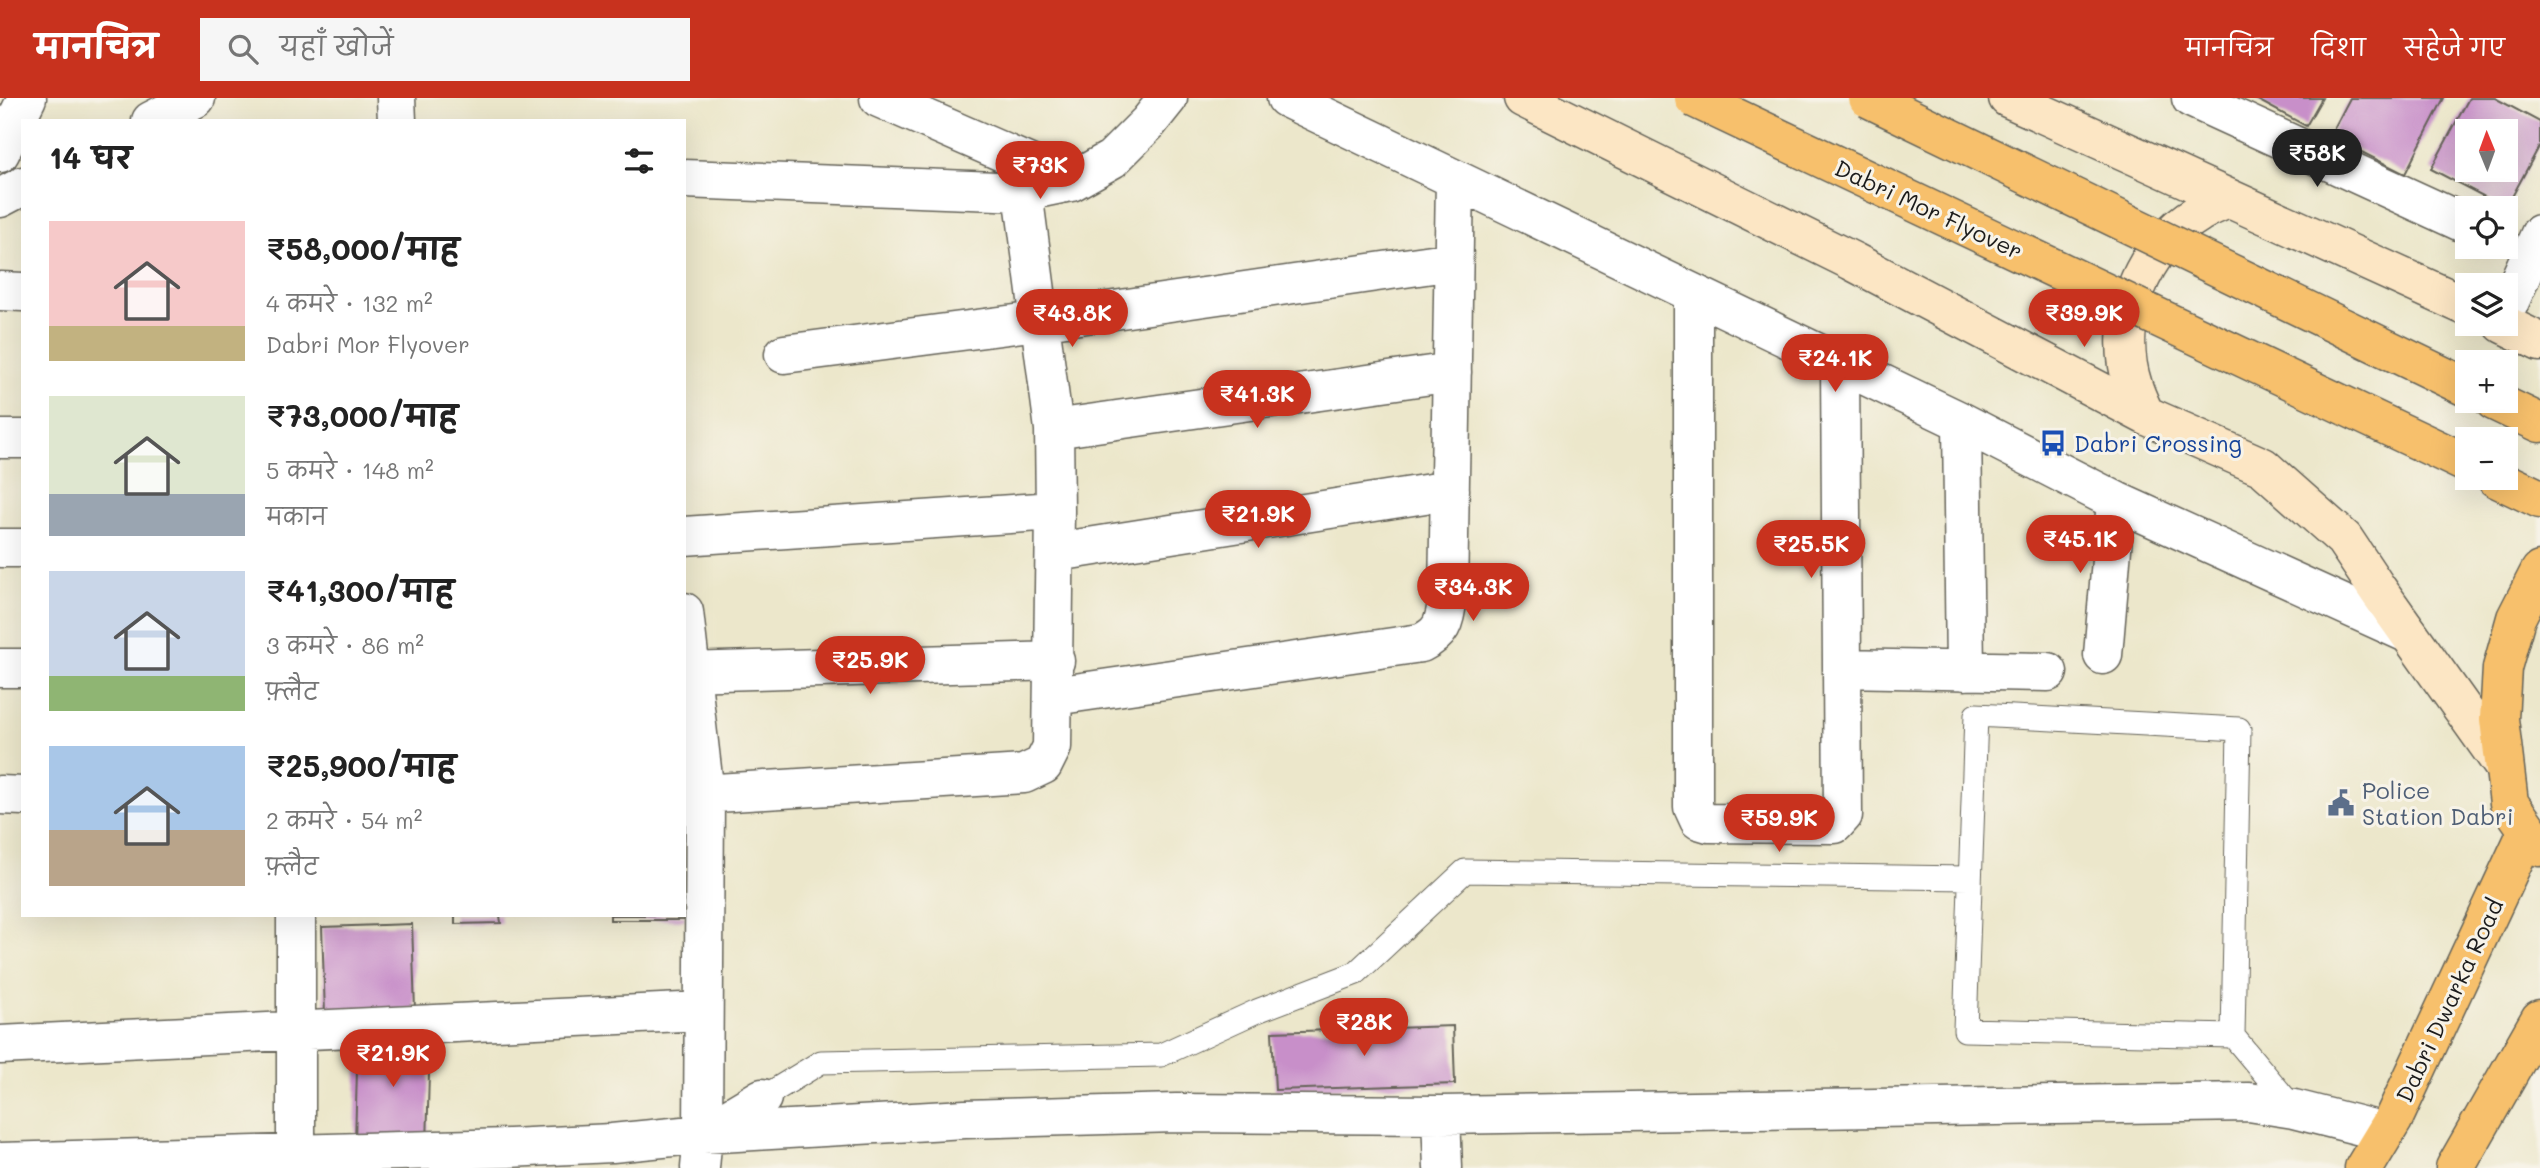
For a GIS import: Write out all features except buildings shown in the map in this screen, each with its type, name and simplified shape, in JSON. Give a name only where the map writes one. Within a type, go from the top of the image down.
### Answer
[{"type":"main road","points":[[1523,98],[1852,261],[2145,415],[2263,467],[2344,539],[2504,767]]},
{"type":"main road","name":"Dabri Mor Flyover","points":[[1694,98],[2455,458]]},
{"type":"main road","points":[[1868,98],[2455,382]]},
{"type":"main road","points":[[2008,98],[2455,301]]},
{"type":"main road","points":[[2145,415],[2132,385],[2127,353],[2127,320],[2136,288],[2151,258],[2172,234],[2198,213],[2228,199]]},
{"type":"main road","points":[[2518,331],[2540,342]]},
{"type":"main road","points":[[2518,412],[2540,423]]},
{"type":"main road","points":[[2518,488],[2540,499]]},
{"type":"main road","points":[[2534,839],[2509,803],[2499,719],[2502,668],[2516,618],[2540,571]]},
{"type":"main road","name":"Dabri Dwarka Road","points":[[2364,1168],[2385,1132],[2534,839]]},
{"type":"main road","points":[[2455,1168],[2540,1019]]},
{"type":"street","points":[[0,153],[27,98]]},
{"type":"street","points":[[155,119],[196,98]]},
{"type":"street","points":[[396,98],[397,119]]},
{"type":"street","points":[[878,98],[1071,182]]},
{"type":"street","points":[[686,179],[1023,192],[1071,182],[1112,159],[1148,123],[1168,98]]},
{"type":"street","points":[[1286,98],[1962,422],[2116,501],[2409,634]]},
{"type":"street","points":[[2191,98],[2455,219]]},
{"type":"street","points":[[688,672],[1054,679],[1421,643],[1436,636],[1444,621],[1448,597],[1455,179]]},
{"type":"street","points":[[0,198],[21,187]]},
{"type":"street","points":[[695,795],[1024,774],[1042,765],[1052,747],[1056,552],[1054,429],[1023,192]]},
{"type":"street","points":[[2517,273],[2526,244]]},
{"type":"street","points":[[784,354],[1038,321],[1453,261]]},
{"type":"street","points":[[0,291],[21,292]]},
{"type":"street","points":[[1693,294],[1693,807],[1699,820],[1709,823],[1835,824],[1843,815],[1840,364]]},
{"type":"street","points":[[1054,429],[1452,372]]},
{"type":"street","points":[[1962,422],[1965,671]]},
{"type":"street","points":[[0,439],[21,439]]},
{"type":"street","points":[[1056,552],[1450,490]]},
{"type":"street","points":[[2103,655],[2116,501]]},
{"type":"street","points":[[686,536],[1055,511]]},
{"type":"street","points":[[0,548],[21,548]]},
{"type":"street","points":[[686,642],[703,1011],[701,1151]]},
{"type":"street","points":[[0,667],[21,668]]},
{"type":"street","points":[[1842,668],[2048,672]]},
{"type":"street","points":[[0,795],[21,796]]},
{"type":"street","points":[[296,917],[296,1161]]},
{"type":"street","points":[[0,1045],[703,1011]]},
{"type":"street","points":[[701,1151],[762,1098]]},
{"type":"street","points":[[0,1162],[296,1161],[600,1144],[701,1151],[965,1119],[1175,1113],[1441,1115],[2249,1102],[2294,1109],[2385,1132]]},
{"type":"street","points":[[1441,1115],[1443,1168]]},
{"type":"lane","points":[[2233,1036],[1965,1030],[1976,715],[2239,729],[2233,1036],[2294,1109]]},
{"type":"lane","points":[[762,1098],[821,1062],[1161,1055],[1257,1011],[1356,973],[1465,871],[1969,878]]},
{"type":"place","name":"Dabri Crossing","points":[[2053,443]]},
{"type":"place","name":"Police Station Dabri","points":[[2341,803]]}]
